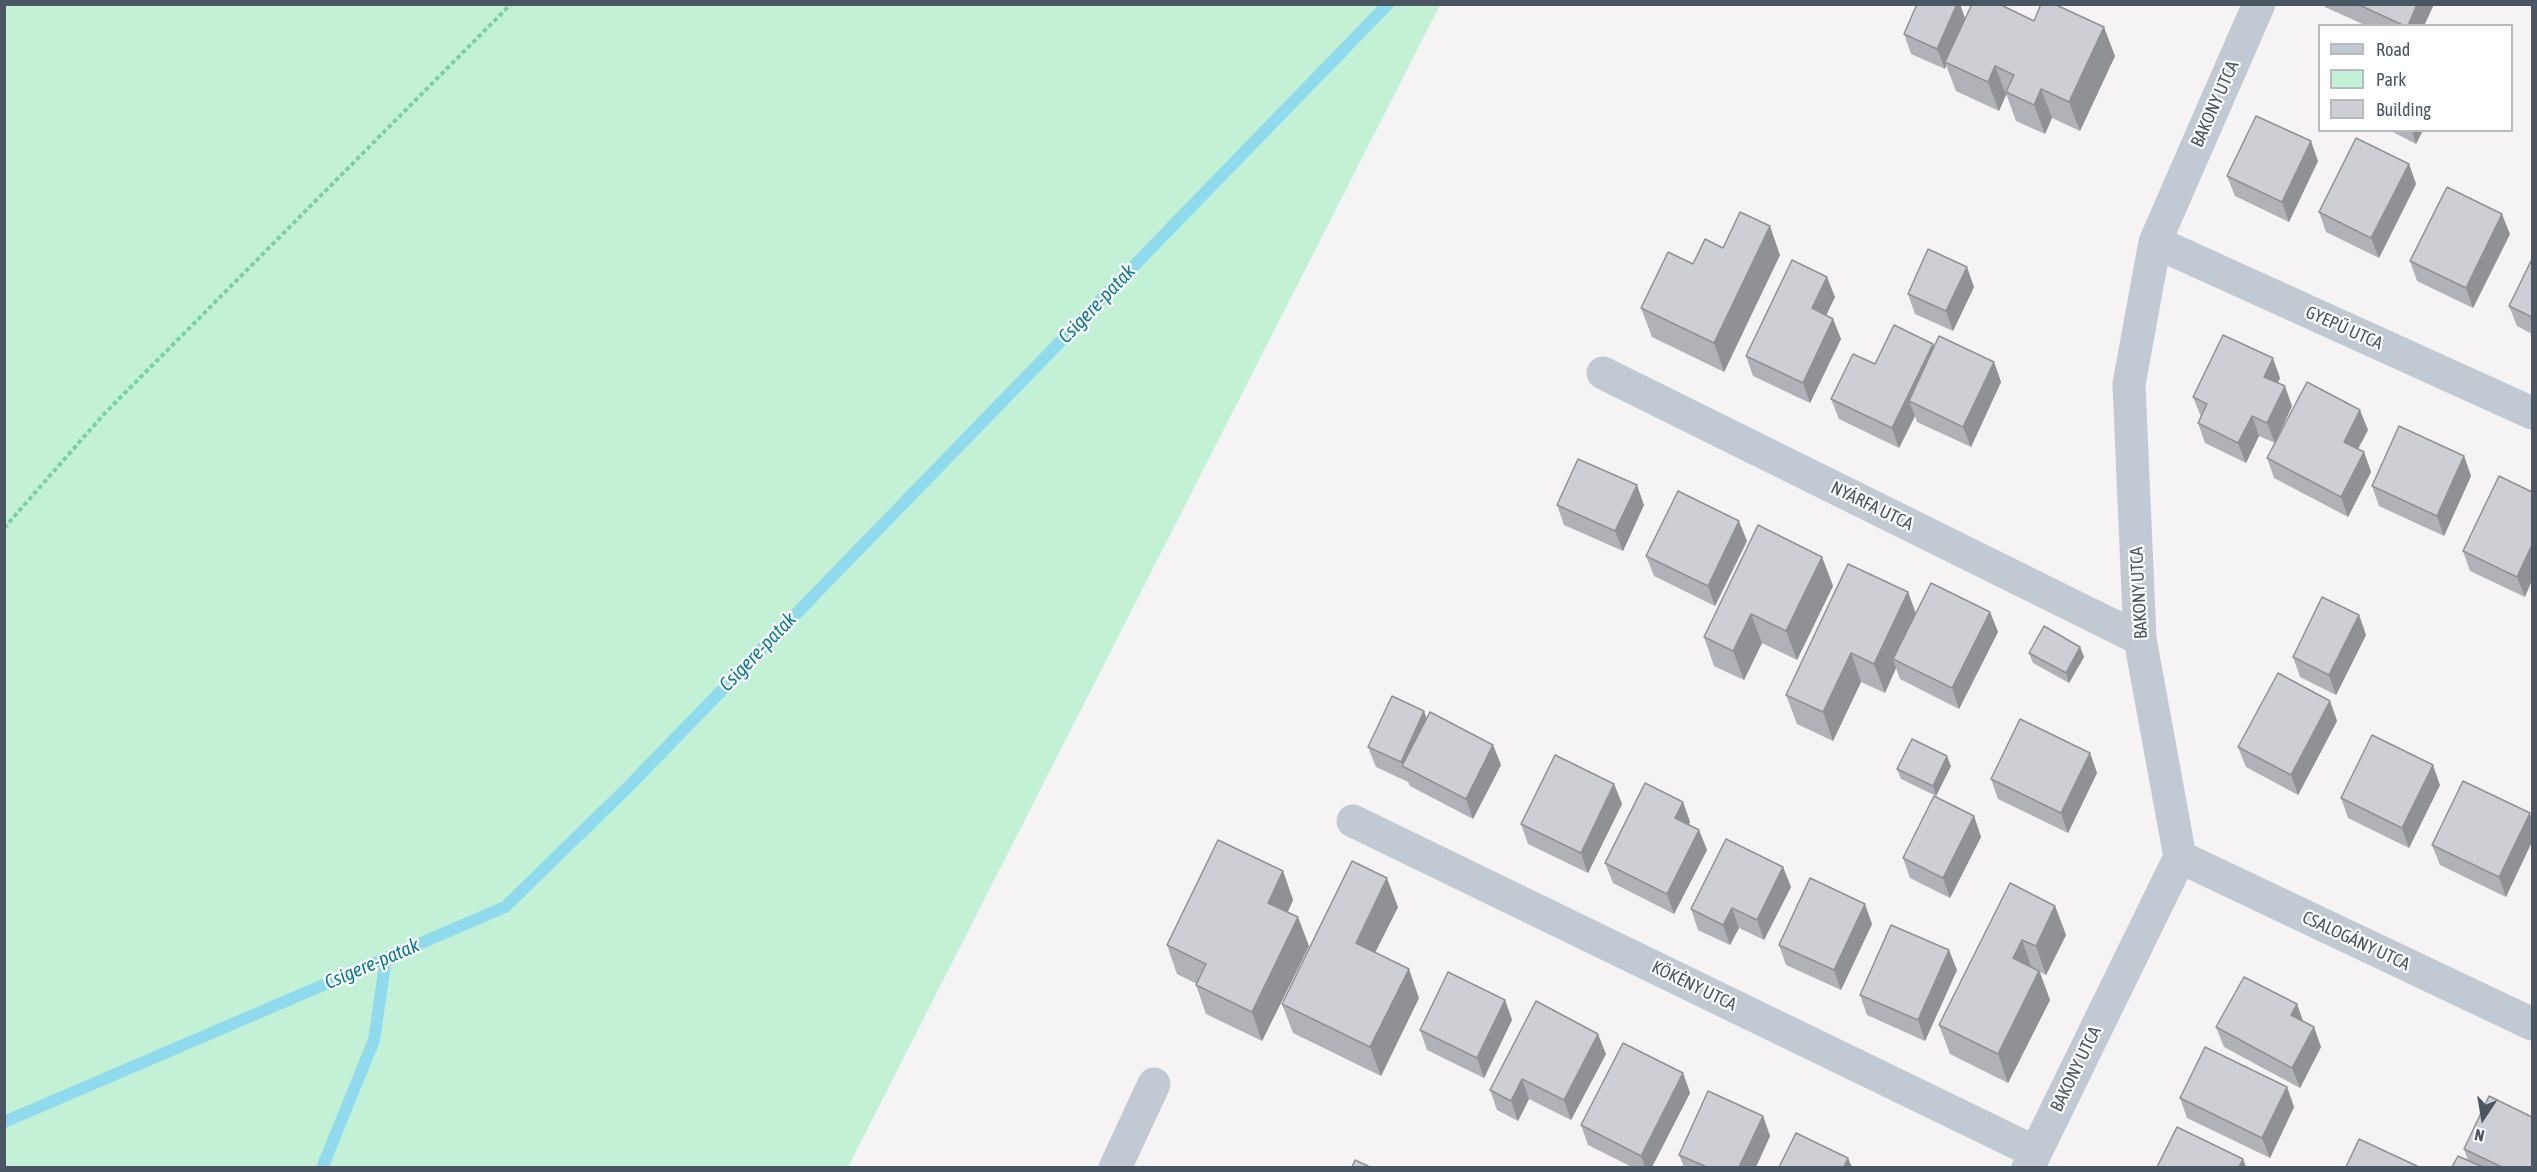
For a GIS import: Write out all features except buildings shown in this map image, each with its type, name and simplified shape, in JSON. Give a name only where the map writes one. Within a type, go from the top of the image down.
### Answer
[{"type":"street","name":"BAKONY UTCA","points":[[2032,1160],[2180,857],[2140,639],[2129,384],[2155,242],[2259,4]]},
{"type":"street","name":"GYEPŰ UTCA","points":[[2155,242],[2532,413]]},
{"type":"street","name":"NYÁRFA UTCA","points":[[1603,373],[2140,639]]},
{"type":"street","name":"KÖKÉNY UTCA","points":[[1353,821],[2032,1160]]},
{"type":"street","name":"CSALOGÁNY UTCA","points":[[2180,857],[2532,1024]]},
{"type":"street","points":[[1115,1167],[1154,1084]]},
{"type":"path","points":[[4,528],[104,414],[511,4]]},
{"type":"green space","points":[[5,4],[1440,5],[848,1167],[5,1167]]},
{"type":"waterway","name":"Csigere-patak","points":[[4,1122],[505,907],[627,788],[1388,4]]},
{"type":"waterway","points":[[322,1168],[374,1040],[386,958]]}]
